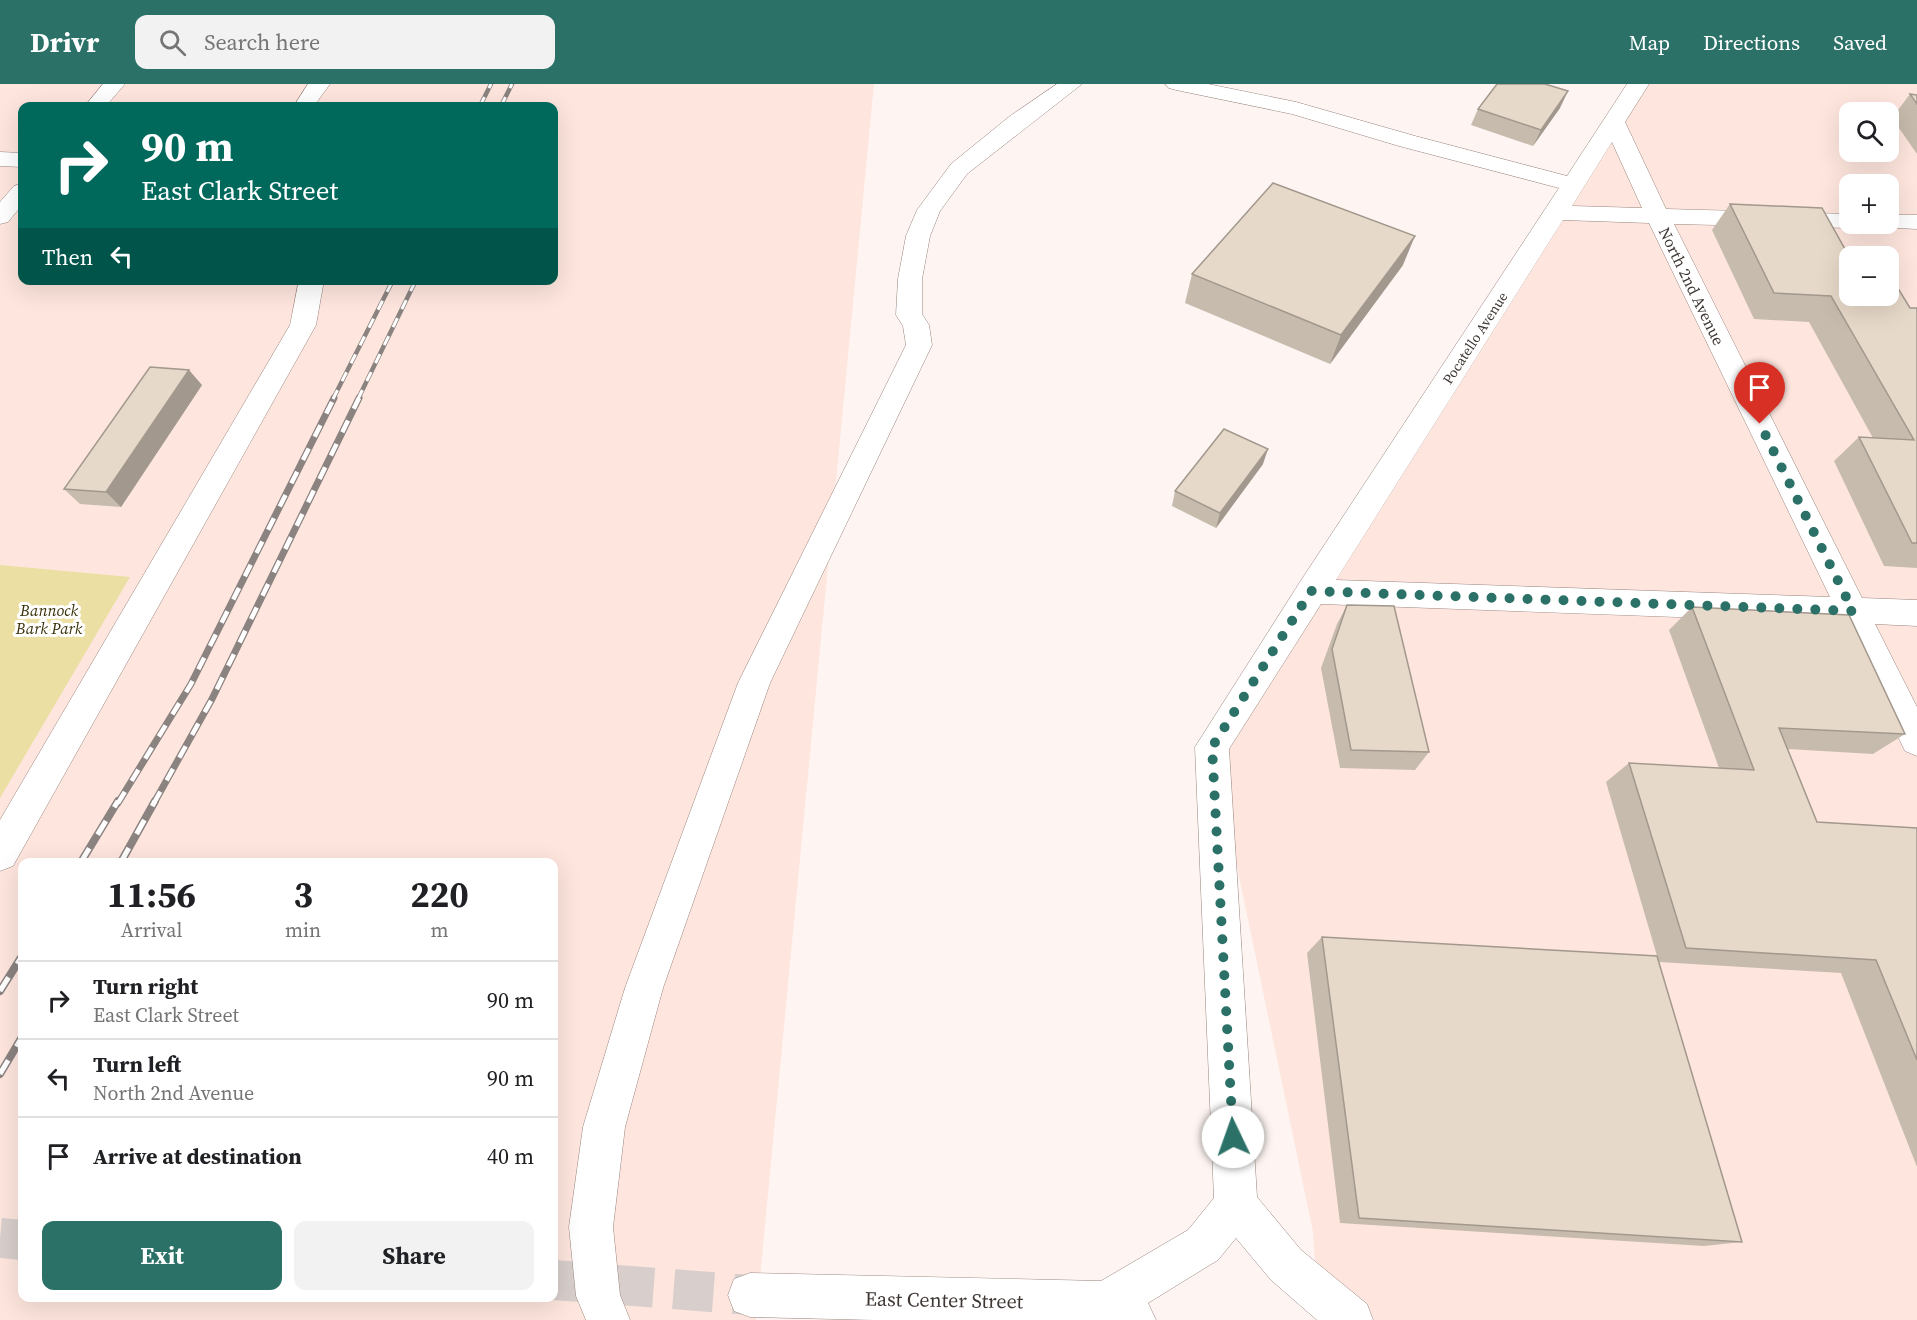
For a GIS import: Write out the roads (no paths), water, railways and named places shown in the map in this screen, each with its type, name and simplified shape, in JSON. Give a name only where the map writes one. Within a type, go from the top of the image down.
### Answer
[{"type":"street","points":[[98,102],[114,84]]},
{"type":"street","points":[[307,102],[319,84]]},
{"type":"street","points":[[608,1320],[598,1296],[591,1227],[604,1127],[644,988],[754,683],[920,345],[916,325],[909,315],[910,279],[918,236],[929,210],[959,169],[1018,121],[1071,84]]},
{"type":"street","points":[[1176,84],[1296,108],[1407,141],[1574,185]]},
{"type":"street","name":"Pocatello Avenue","points":[[1236,1205],[1212,747],[1638,84]]},
{"type":"street","name":"North 2nd Avenue","points":[[1613,121],[1917,741]]},
{"type":"street","points":[[0,159],[18,160]]},
{"type":"street","points":[[0,217],[18,196]]},
{"type":"street","points":[[1556,213],[1839,221]]},
{"type":"street","points":[[0,854],[303,325],[311,285]]},
{"type":"street","points":[[1311,591],[1917,613]]},
{"type":"street","points":[[1120,1312],[1203,1245],[1236,1205],[1286,1265],[1351,1320]]},
{"type":"street","name":"East Center Street","points":[[750,1295],[1120,1312]]},
{"type":"tunnel","points":[[0,1238],[18,1240]]},
{"type":"tunnel","points":[[558,1280],[750,1295]]},
{"type":"railway","points":[[482,102],[491,84]]},
{"type":"railway","points":[[503,102],[512,84]]},
{"type":"railway","points":[[333,399],[390,285]]},
{"type":"railway","points":[[358,399],[414,285]]},
{"type":"railway","points":[[118,803],[191,684],[334,398]]},
{"type":"railway","points":[[154,803],[212,699],[359,398]]},
{"type":"railway","points":[[83,858],[118,801]]},
{"type":"railway","points":[[123,858],[155,801]]},
{"type":"railway","points":[[0,991],[18,962]]},
{"type":"railway","points":[[0,1074],[18,1044]]},
{"type":"park label","name":"Bannock Bark Park","points":[[49,619]]}]
